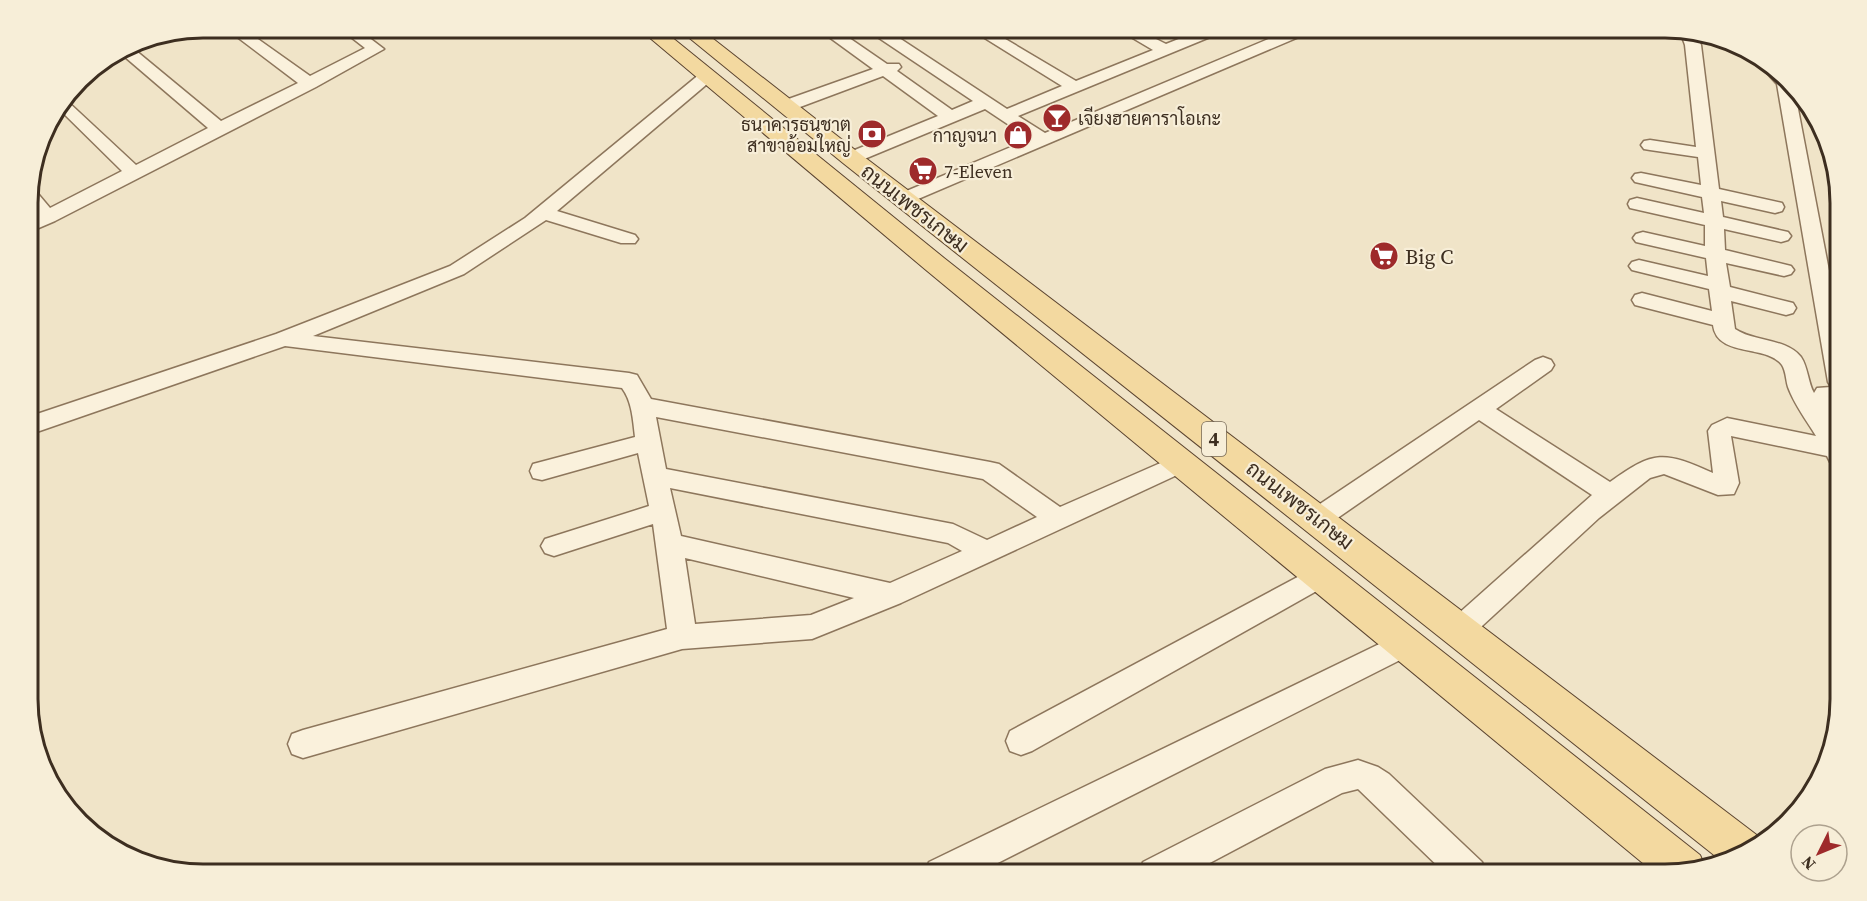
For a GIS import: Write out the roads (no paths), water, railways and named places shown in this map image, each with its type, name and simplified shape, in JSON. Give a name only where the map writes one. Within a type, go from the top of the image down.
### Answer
[{"type":"main road","name":"ถนนเพชรเกษม","points":[[660,38],[1404,644],[1667,863]]},
{"type":"main road","name":"ถนนเพชรเกษม","points":[[700,38],[1737,846]]},
{"type":"street","points":[[246,38],[310,84]]},
{"type":"street","points":[[38,222],[376,49],[360,38]]},
{"type":"street","points":[[839,38],[950,116]]},
{"type":"street","points":[[888,38],[1042,139]]},
{"type":"street","points":[[993,38],[1075,87]]},
{"type":"street","points":[[1142,38],[1165,50]]},
{"type":"street","points":[[1006,115],[1195,38]]},
{"type":"street","points":[[904,199],[1283,38]]},
{"type":"street","points":[[1691,40],[1714,221],[1714,254],[1725,332],[1730,338],[1779,352],[1792,361],[1800,389],[1829,431]]},
{"type":"street","points":[[131,54],[220,129]]},
{"type":"street","points":[[786,106],[918,58]]},
{"type":"street","points":[[38,423],[284,339],[457,270],[543,213],[707,76]]},
{"type":"street","points":[[1787,93],[1829,326]]},
{"type":"street","points":[[851,158],[986,102]]},
{"type":"street","points":[[67,108],[129,168]]},
{"type":"street","points":[[1650,145],[1704,153]]},
{"type":"street","points":[[1641,178],[1709,186],[1774,200]]},
{"type":"street","points":[[1636,204],[1781,236]]},
{"type":"street","points":[[38,206],[48,217]]},
{"type":"street","points":[[543,213],[628,239]]},
{"type":"street","points":[[1643,238],[1784,270]]},
{"type":"street","points":[[1639,266],[1786,308]]},
{"type":"street","points":[[1642,300],[1724,321]]},
{"type":"street","points":[[284,339],[629,381],[635,387],[642,406],[670,544],[682,638]]},
{"type":"street","points":[[1317,519],[1543,366]]},
{"type":"street","points":[[1829,395],[1825,394],[1829,409]]},
{"type":"street","points":[[642,406],[990,471],[1060,519]]},
{"type":"street","points":[[1479,409],[1611,495]]},
{"type":"street","points":[[1460,630],[1611,495],[1647,467],[1665,465],[1725,487],[1727,483],[1719,437],[1720,431],[1727,428],[1829,444]]},
{"type":"street","points":[[542,471],[648,442]]},
{"type":"street","points":[[303,744],[682,638],[812,627],[988,552],[1181,463]]},
{"type":"street","points":[[656,476],[953,534],[988,552]]},
{"type":"street","points":[[554,546],[663,511]]},
{"type":"street","points":[[670,544],[891,595]]},
{"type":"street","points":[[1021,741],[1320,576]]},
{"type":"street","points":[[961,863],[1404,644]]},
{"type":"street","points":[[1176,863],[1336,780],[1360,773],[1365,774],[1378,785],[1459,863]]},
{"type":"place","name":"เจียงฮายคาราโอเกะ","points":[[1057,118]]},
{"type":"place","name":"ธนาคารธนชาต สาขาอ้อมใหญ่","points":[[872,134]]},
{"type":"place","name":"กาญจนา","points":[[1018,135]]},
{"type":"place","name":"7-Eleven","points":[[923,171]]},
{"type":"place","name":"Big C","points":[[1384,256]]}]
